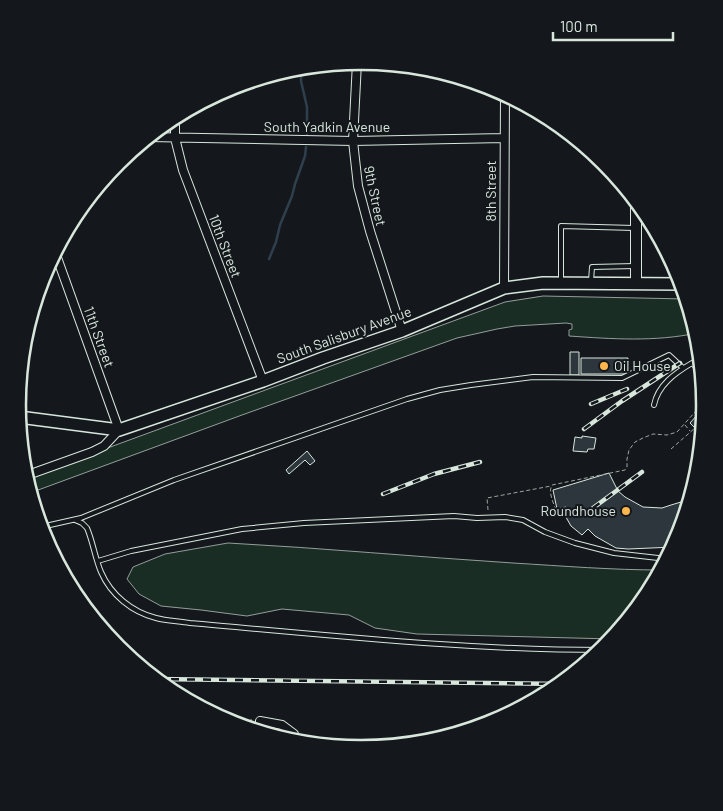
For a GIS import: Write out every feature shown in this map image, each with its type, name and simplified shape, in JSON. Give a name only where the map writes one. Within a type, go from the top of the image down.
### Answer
[{"type":"main road","name":"South Salisbury Avenue","points":[[27,418],[119,430],[263,382],[323,358],[402,331],[504,288],[543,284],[674,284]]},
{"type":"street","name":"9th Street","points":[[357,70],[353,141],[358,186],[370,231],[402,331]]},
{"type":"street","name":"8th Street","points":[[504,288],[505,103]]},
{"type":"street","name":"10th Street","points":[[175,127],[175,138],[182,170],[263,382]]},
{"type":"street","name":"South Yadkin Avenue","points":[[161,137],[353,141],[504,138]]},
{"type":"street","points":[[636,213],[636,283]]},
{"type":"street","name":"11th Street","points":[[59,262],[119,430]]},
{"type":"street","points":[[33,473],[104,446],[119,430]]},
{"type":"street","points":[[260,721],[282,725],[293,733]]},
{"type":"lane","points":[[560,284],[561,226],[636,223],[641,221]]},
{"type":"lane","points":[[591,283],[592,267],[636,266]]},
{"type":"lane","points":[[49,525],[81,518],[184,477],[407,399],[440,390],[533,377],[622,378],[669,356],[683,368]]},
{"type":"lane","points":[[654,405],[659,390],[667,381],[683,368],[692,363],[694,365]]},
{"type":"lane","points":[[98,561],[132,551],[242,529],[304,523],[454,516],[477,518],[505,517],[523,520],[545,532],[575,543],[614,553],[660,558]]},
{"type":"lane","points":[[75,520],[87,528],[106,582],[126,604],[141,613],[156,618],[190,623],[421,643],[592,650]]},
{"type":"path","points":[[488,510],[487,498],[624,470],[627,467],[629,450],[636,442],[653,434],[673,434],[677,432],[697,410]]},
{"type":"path","points":[[684,424],[690,432]]},
{"type":"path","points":[[671,448],[695,428]]},
{"type":"path","points":[[552,486],[550,492],[556,510]]},
{"type":"path","points":[[245,720],[260,721]]},
{"type":"green space","points":[[543,296],[679,299],[689,335],[649,339],[569,336],[572,324],[566,323],[515,326],[457,338],[38,490],[34,475],[505,302]]},
{"type":"green space","points":[[228,543],[569,567],[654,570],[627,610],[603,639],[417,634],[375,628],[349,615],[282,609],[247,616],[161,606],[139,594],[127,579],[133,567],[165,554]]},
{"type":"building","points":[[570,352],[579,352],[579,375],[570,375]]},
{"type":"building","name":"Oil House","points":[[581,358],[628,358],[628,374],[581,374]]},
{"type":"building","points":[[697,416],[696,429],[690,423]]},
{"type":"building","points":[[582,436],[596,438],[594,449],[588,449],[587,452],[573,451],[575,437],[582,438]]},
{"type":"building","points":[[307,451],[315,461],[310,465],[305,460],[289,474],[286,470]]},
{"type":"building","name":"Roundhouse","points":[[609,473],[618,491],[643,507],[662,508],[682,501],[665,547],[616,548],[595,536],[588,529],[582,535],[571,526],[563,512],[568,509],[566,507],[557,509],[553,490]]},
{"type":"waterway","points":[[301,76],[307,107],[307,137]]},
{"type":"waterway","points":[[269,259],[292,196],[305,156],[306,147]]},
{"type":"railway","points":[[584,429],[622,401],[680,363]]},
{"type":"railway","points":[[591,404],[627,389]]},
{"type":"railway","points":[[383,494],[434,474],[480,462]]},
{"type":"railway","points":[[593,508],[642,472]]},
{"type":"railway","points":[[168,679],[548,684]]},
{"type":"place","name":"Oil House","points":[[604,366]]},
{"type":"place","name":"Roundhouse","points":[[626,511]]}]
